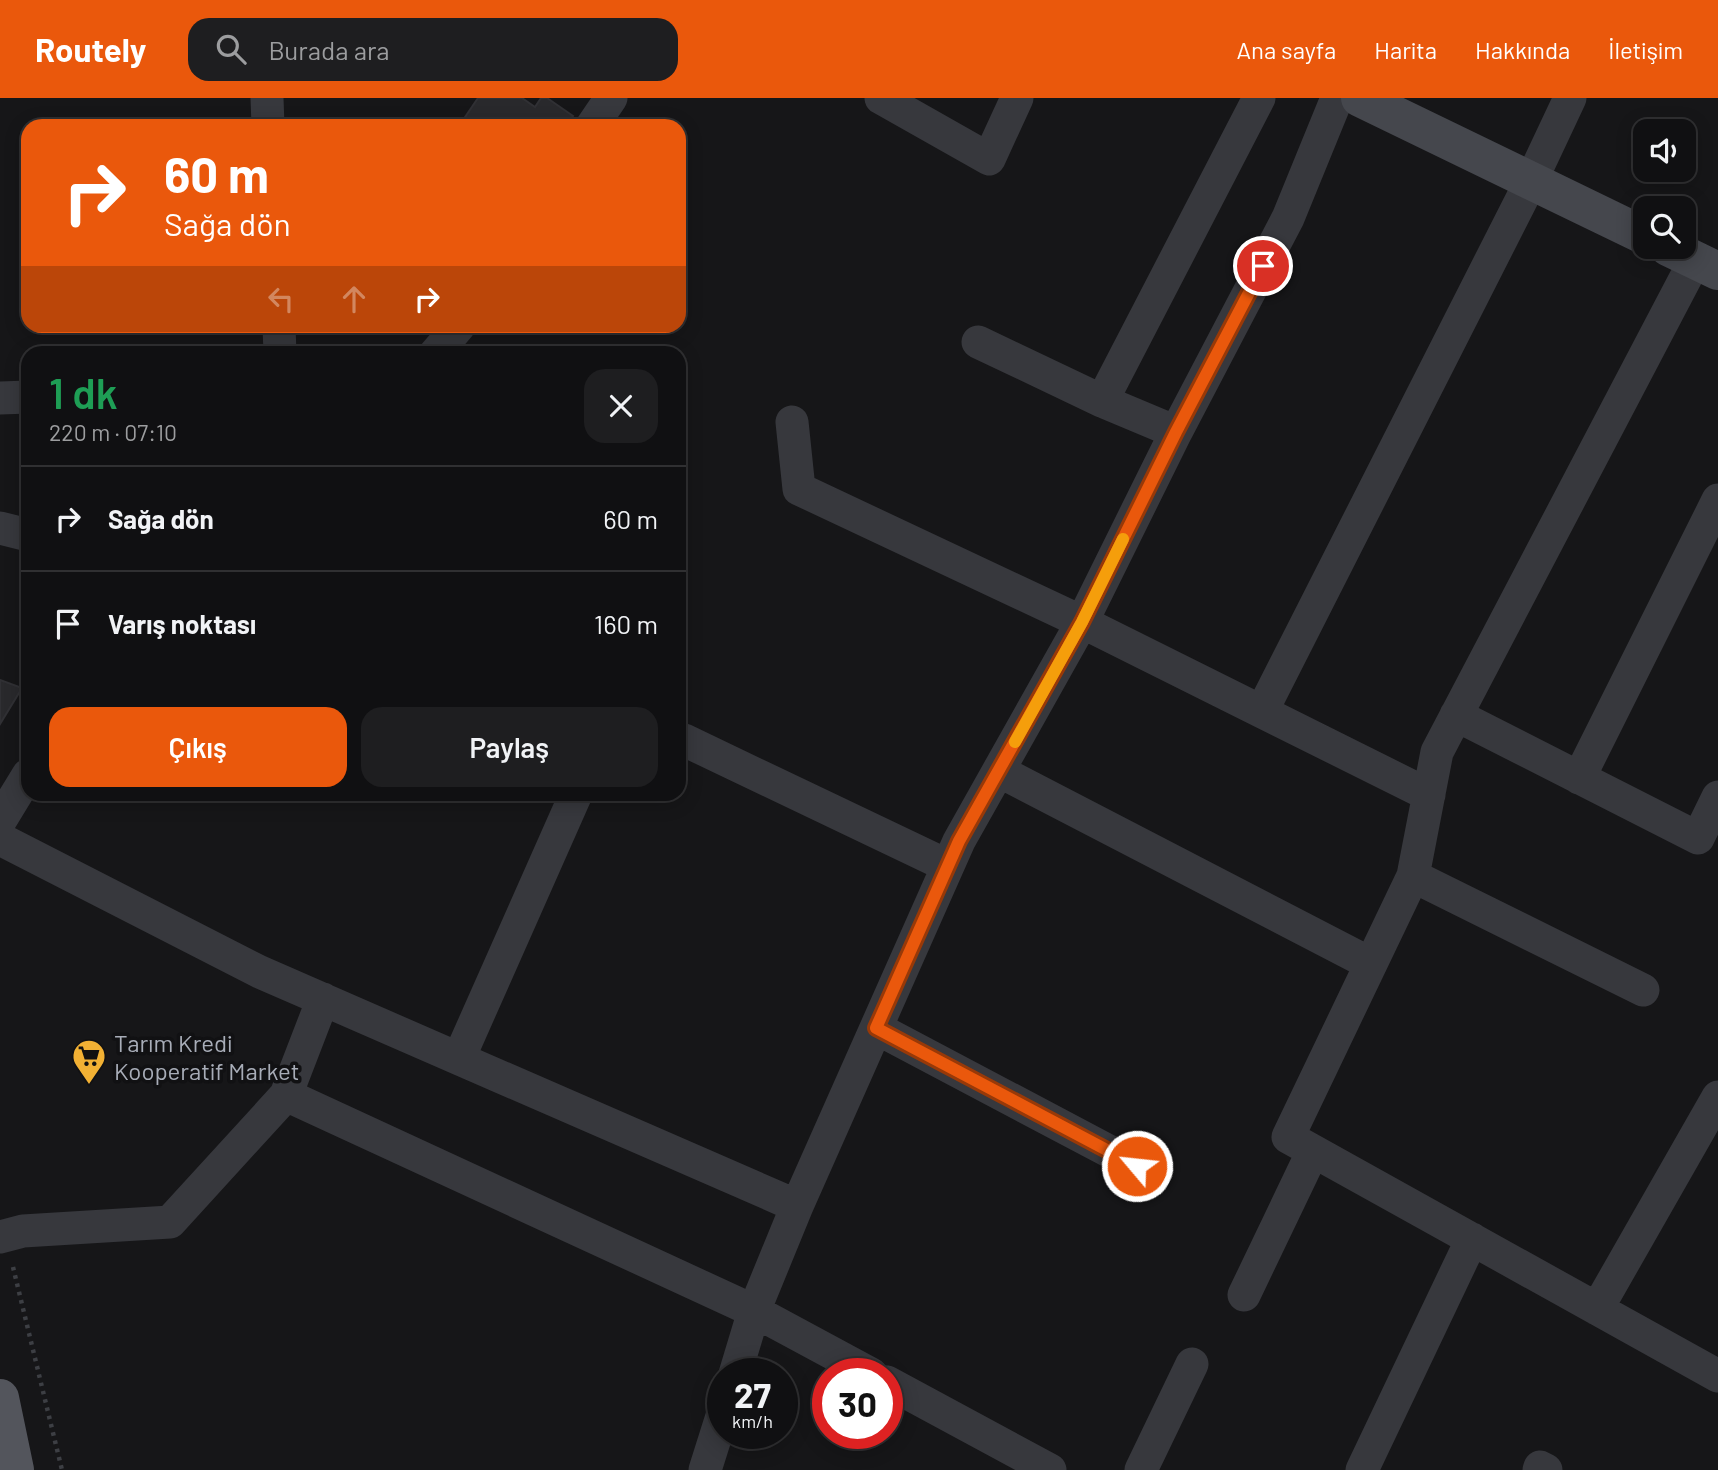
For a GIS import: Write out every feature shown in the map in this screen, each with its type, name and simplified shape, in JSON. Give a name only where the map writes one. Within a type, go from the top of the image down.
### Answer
[{"type":"main road","points":[[0,1398],[15,1470]]},
{"type":"street","points":[[267,98],[268,119]]},
{"type":"street","points":[[597,119],[611,98]]},
{"type":"street","points":[[881,98],[989,159],[1017,98]]},
{"type":"street","points":[[1102,401],[1259,98]]},
{"type":"street","points":[[740,1358],[754,1311],[797,1206],[959,841],[1082,622],[1176,432],[1288,218],[1337,98]]},
{"type":"street","points":[[1360,98],[1633,230]]},
{"type":"street","points":[[1262,711],[1531,181],[1570,98]]},
{"type":"street","points":[[1694,259],[1437,752],[1413,876],[1289,1137],[1718,1376]]},
{"type":"street","points":[[978,342],[1102,401],[1176,432]]},
{"type":"street","points":[[0,398],[21,397]]},
{"type":"street","points":[[792,422],[799,489],[1082,622],[1429,795]]},
{"type":"street","points":[[1579,778],[1718,500]]},
{"type":"street","points":[[0,528],[21,533]]},
{"type":"street","points":[[1456,715],[1698,838],[1718,797]]},
{"type":"street","points":[[686,741],[948,866]]},
{"type":"street","points":[[999,771],[1371,964]]},
{"type":"street","points":[[0,821],[21,786]]},
{"type":"street","points":[[459,1058],[573,801]]},
{"type":"street","points":[[0,839],[260,972],[797,1206]]},
{"type":"street","points":[[1413,876],[1643,990]]},
{"type":"street","points":[[2,1237],[23,1231],[170,1222],[286,1095],[323,999]]},
{"type":"street","points":[[876,1028],[1137,1166]]},
{"type":"street","points":[[286,1095],[754,1311],[841,1358]]},
{"type":"street","points":[[1597,1309],[1716,1103]]},
{"type":"street","points":[[1244,1295],[1313,1151]]},
{"type":"street","points":[[1362,1470],[1472,1239]]},
{"type":"street","points":[[1141,1470],[1192,1364]]},
{"type":"street","points":[[903,1391],[1050,1470]]},
{"type":"street","points":[[705,1470],[712,1449]]},
{"type":"street","points":[[1539,1470],[1540,1467],[1546,1470]]},
{"type":"path","points":[[2,1237],[62,1470]]},
{"type":"building","points":[[478,98],[522,98],[535,107],[541,98],[547,98],[573,116],[571,119],[464,119]]},
{"type":"building","points":[[0,680],[21,690],[0,724]]},
{"type":"slow traffic","points":[[1015,742],[1082,622],[1123,539]]},
{"type":"place","name":"Tarım Kredi Kooperatif Market","points":[[89,1086]]},
{"type":"route","points":[[1137,1166],[876,1028],[959,841],[1082,622],[1176,432],[1263,266]]}]
